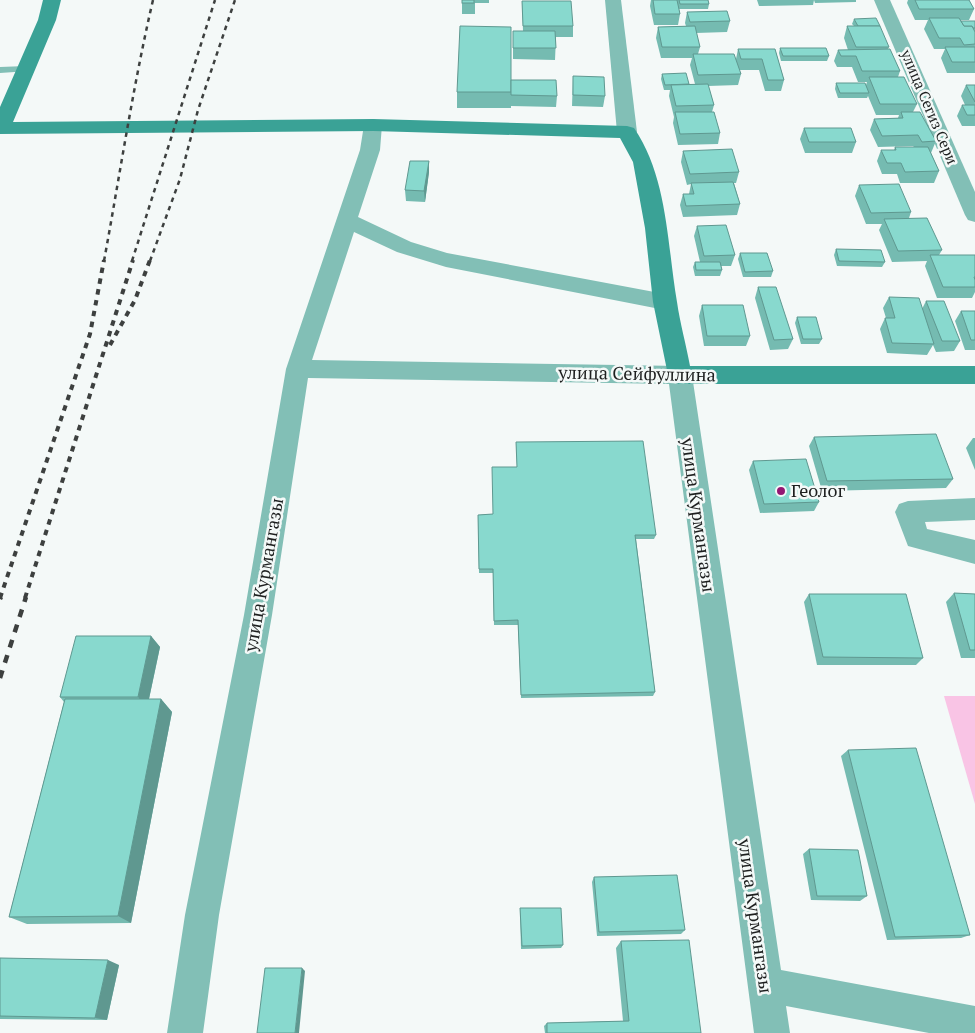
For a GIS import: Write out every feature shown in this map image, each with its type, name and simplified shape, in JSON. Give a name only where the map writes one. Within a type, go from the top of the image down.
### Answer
[{"type":"main road","points":[[52,0],[47,20],[26,68],[5,108],[0,129],[373,125],[627,132]]},
{"type":"main road","name":"улица Курмангазы","points":[[627,132],[643,162],[656,228],[665,302],[680,375]]},
{"type":"main road","name":"улица Сейфуллина","points":[[680,375],[975,375]]},
{"type":"street","name":"улица Курмангазы","points":[[613,0],[627,132]]},
{"type":"street","name":"улица Сегиз Сери","points":[[882,0],[975,215]]},
{"type":"street","name":"улица Курмангазы","points":[[185,1033],[202,915],[258,615],[298,369],[370,150],[373,125]]},
{"type":"street","points":[[347,220],[404,247],[446,260],[665,302]]},
{"type":"street","name":"улица Сейфуллина","points":[[298,369],[680,375]]},
{"type":"street","name":"улица Курмангазы","points":[[680,375],[772,1033]]},
{"type":"street","points":[[975,509],[908,512],[917,538],[975,552]]},
{"type":"street","points":[[764,984],[975,1024]]},
{"type":"lane","points":[[0,70],[26,68]]},
{"type":"shaded area","points":[[944,696],[975,696],[975,804]]},
{"type":"building","points":[[462,0],[474,0],[474,3],[462,3]]},
{"type":"building","points":[[653,0],[677,0],[680,14],[655,14]]},
{"type":"building","points":[[679,0],[708,0],[709,4],[680,4]]},
{"type":"building","points":[[915,0],[969,0],[974,9],[919,9]]},
{"type":"building","points":[[522,1],[571,1],[573,26],[523,26]]},
{"type":"building","points":[[727,11],[730,21],[690,22],[687,12]]},
{"type":"building","points":[[876,18],[880,26],[858,26],[854,19]]},
{"type":"building","points":[[929,18],[959,18],[964,26],[972,26],[975,32],[975,44],[964,45],[960,38],[939,38]]},
{"type":"building","points":[[961,21],[975,21],[975,28],[964,26]]},
{"type":"building","points":[[460,26],[511,27],[511,92],[457,92]]},
{"type":"building","points":[[695,26],[700,47],[662,47],[658,27]]},
{"type":"building","points":[[847,26],[880,26],[889,47],[856,47]]},
{"type":"building","points":[[513,31],[555,31],[556,48],[513,48]]},
{"type":"building","points":[[945,47],[975,47],[975,62],[952,62]]},
{"type":"building","points":[[780,48],[826,48],[829,56],[783,56]]},
{"type":"building","points":[[738,49],[775,49],[784,80],[768,80],[762,59],[741,59]]},
{"type":"building","points":[[890,49],[900,71],[862,71],[856,56],[841,56],[838,50]]},
{"type":"building","points":[[693,54],[734,54],[741,74],[698,75]]},
{"type":"building","points":[[686,73],[689,84],[665,85],[662,74]]},
{"type":"building","points":[[573,76],[604,77],[605,96],[573,95]]},
{"type":"building","points":[[869,77],[904,77],[917,104],[880,104]]},
{"type":"building","points":[[511,80],[556,80],[557,96],[511,95]]},
{"type":"building","points":[[836,83],[865,83],[869,93],[840,93]]},
{"type":"building","points":[[708,84],[714,105],[676,106],[671,85]]},
{"type":"building","points":[[966,85],[975,85],[975,102]]},
{"type":"building","points":[[962,105],[975,105],[975,115],[967,115]]},
{"type":"building","points":[[675,112],[714,112],[720,133],[680,134]]},
{"type":"building","points":[[901,112],[920,112],[936,141],[922,142],[918,135],[882,136],[874,119],[903,118]]},
{"type":"building","points":[[804,128],[851,128],[856,142],[809,142]]},
{"type":"building","points":[[895,147],[928,147],[939,171],[905,172],[901,163],[887,163],[881,150],[896,150]]},
{"type":"building","points":[[732,149],[739,172],[690,174],[683,151]]},
{"type":"building","points":[[410,161],[429,161],[424,191],[405,190]]},
{"type":"building","points":[[733,182],[740,204],[686,206],[683,194],[694,194],[691,183]]},
{"type":"building","points":[[899,184],[911,212],[871,213],[859,185]]},
{"type":"building","points":[[927,218],[942,250],[898,251],[884,219]]},
{"type":"building","points":[[726,225],[735,255],[704,256],[697,226]]},
{"type":"building","points":[[836,249],[881,250],[885,262],[839,261]]},
{"type":"building","points":[[740,253],[767,253],[773,271],[745,272]]},
{"type":"building","points":[[930,255],[975,255],[975,287],[943,287]]},
{"type":"building","points":[[695,262],[720,262],[722,270],[696,270]]},
{"type":"building","points":[[758,287],[776,287],[793,339],[774,340]]},
{"type":"building","points":[[889,297],[919,298],[934,344],[892,343],[885,318],[895,318]]},
{"type":"building","points":[[926,301],[944,301],[960,341],[942,341]]},
{"type":"building","points":[[702,305],[743,305],[750,336],[707,336]]},
{"type":"building","points":[[961,311],[975,311],[975,340],[971,340]]},
{"type":"building","points":[[797,317],[816,317],[822,339],[803,339]]},
{"type":"building","points":[[936,434],[953,479],[827,481],[814,437]]},
{"type":"building","points":[[643,441],[656,535],[635,535],[655,692],[521,695],[518,620],[494,621],[493,569],[479,569],[478,515],[493,514],[492,467],[517,467],[516,442]]},
{"type":"building","name":"Геолог","points":[[806,459],[819,502],[764,504],[753,461]]},
{"type":"building","points":[[954,593],[975,594],[975,650],[970,650]]},
{"type":"building","points":[[809,594],[906,594],[923,658],[823,657]]},
{"type":"building","points":[[76,636],[151,636],[138,697],[60,697]]},
{"type":"building","points":[[65,699],[161,699],[118,916],[9,917]]},
{"type":"building","points":[[916,748],[970,935],[895,937],[848,750]]},
{"type":"building","points":[[809,849],[858,850],[867,896],[817,896]]},
{"type":"building","points":[[677,875],[685,930],[599,932],[594,877]]},
{"type":"building","points":[[520,908],[561,908],[563,945],[522,946]]},
{"type":"building","points":[[689,940],[701,1033],[547,1033],[547,1023],[629,1021],[621,941]]},
{"type":"building","points":[[0,958],[108,960],[95,1018],[0,1016]]},
{"type":"building","points":[[265,968],[302,968],[295,1033],[257,1033]]},
{"type":"railway","points":[[104,261],[133,97],[153,0]]},
{"type":"railway","points":[[132,261],[215,0]]},
{"type":"railway","points":[[150,261],[180,179],[198,110],[235,0]]},
{"type":"railway","points":[[0,598],[90,334],[104,260]]},
{"type":"railway","points":[[25,598],[133,260]]},
{"type":"railway","points":[[110,345],[135,300],[150,260]]},
{"type":"railway","points":[[0,678],[26,597]]},
{"type":"place","name":"Геолог","points":[[781,491]]}]
